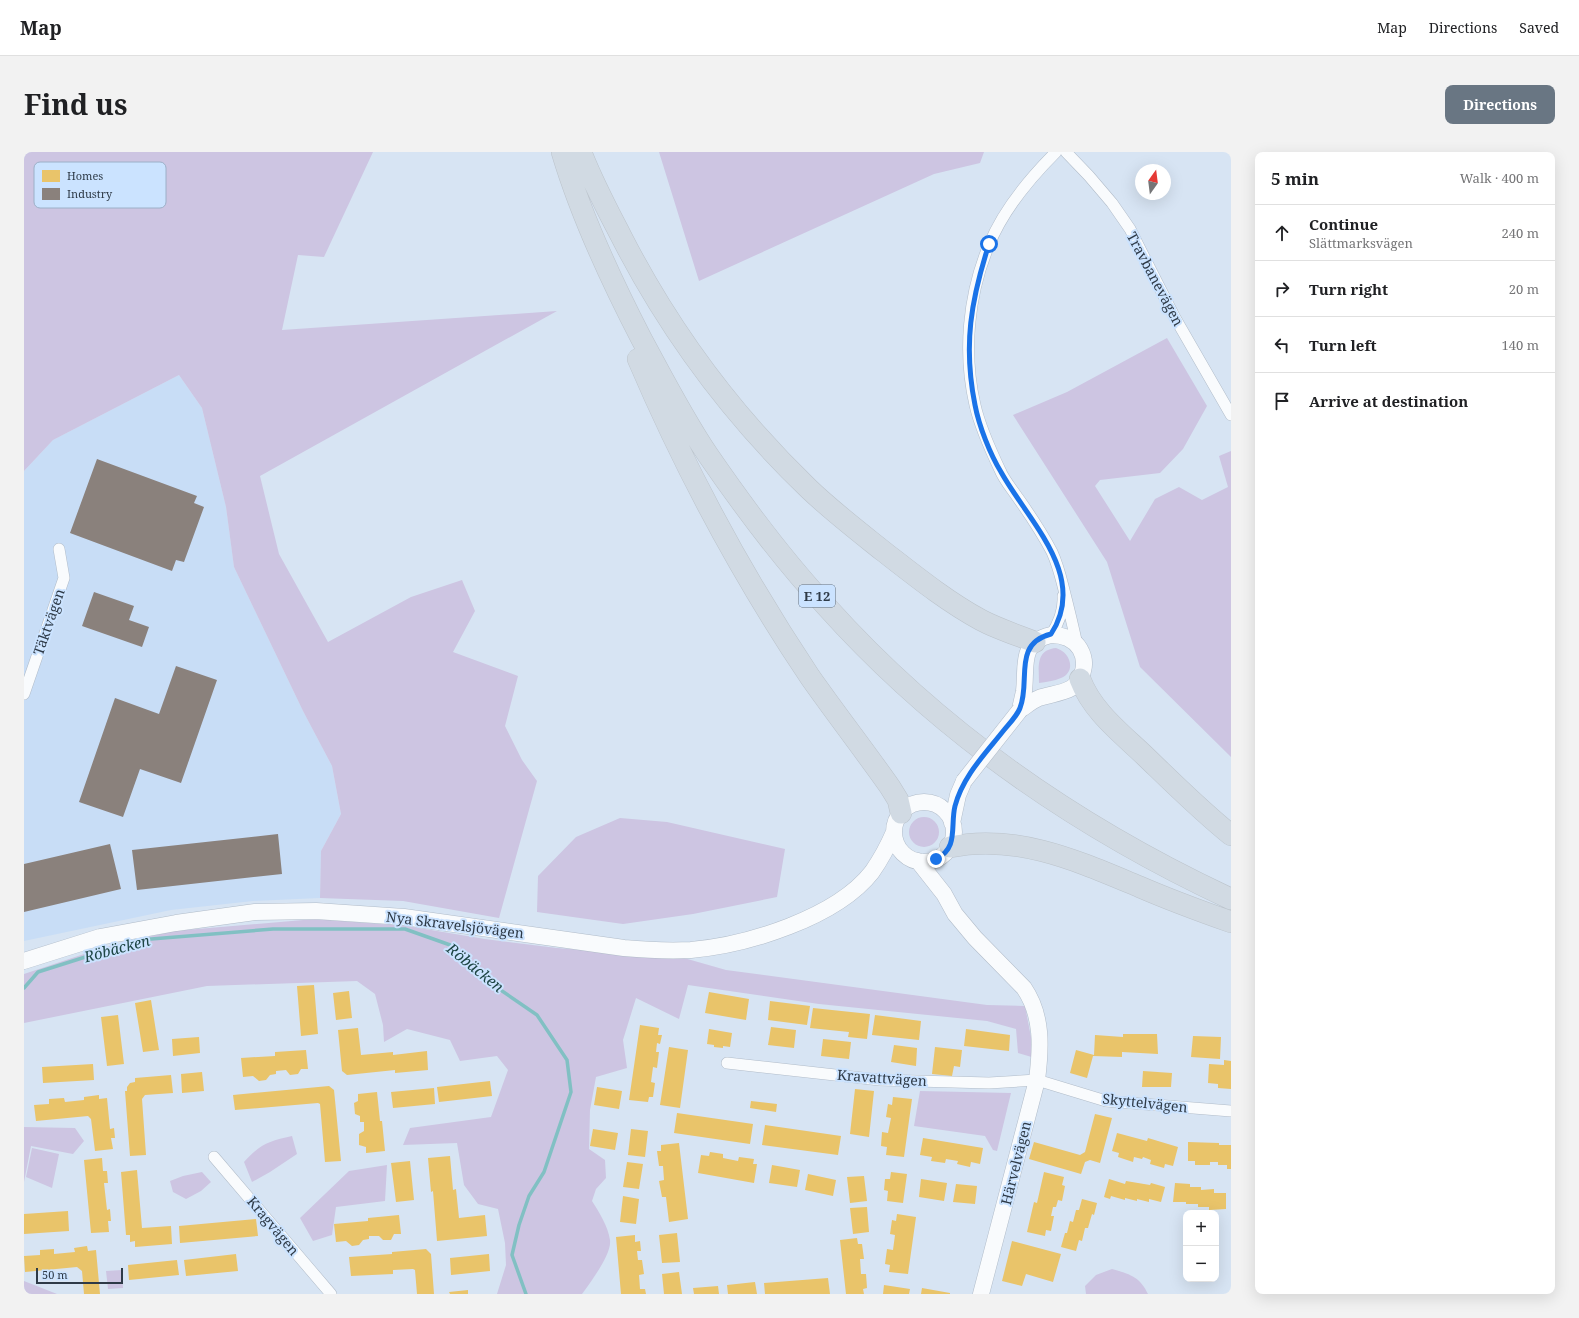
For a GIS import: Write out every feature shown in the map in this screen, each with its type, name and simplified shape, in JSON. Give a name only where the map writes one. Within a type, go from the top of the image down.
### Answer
[{"type":"highway","name":"E 12","points":[[562,152],[586,220],[606,268],[662,378],[707,453],[784,556],[826,606],[870,652],[914,693],[966,737],[1045,795],[1117,840],[1192,880],[1231,898]]},
{"type":"highway","name":"E 12","points":[[574,152],[595,219],[670,374],[716,449],[751,498],[792,551],[833,598],[879,646],[920,685],[974,731],[1027,772],[1122,832],[1196,872],[1231,888]]},
{"type":"highway","points":[[581,152],[610,215],[640,273],[679,335],[721,392],[759,437],[809,489],[854,528],[952,602],[981,620],[1000,629],[1043,638]]},
{"type":"highway","points":[[606,268],[625,327],[659,407],[714,518],[764,604],[811,677],[890,786],[898,800],[898,823]]},
{"type":"highway","points":[[1080,679],[1085,692],[1098,710],[1182,792],[1231,835]]},
{"type":"highway","points":[[945,852],[964,844],[982,843],[1007,844],[1058,854],[1180,904],[1231,922]]},
{"type":"main road","points":[[931,804],[951,792],[964,781],[1020,710],[1037,698],[1067,691],[1080,679],[1083,671],[1084,660],[1080,649],[1068,638],[1043,638],[1031,646],[1026,658],[1024,692],[1020,710]]},
{"type":"main road","points":[[944,894],[940,877],[945,852],[953,837],[952,823],[957,801],[964,781]]},
{"type":"main road","points":[[944,894],[912,859],[897,846],[898,823],[908,807],[917,804],[931,804],[942,809],[948,815],[952,823]]},
{"type":"main road","name":"Nya Skravelsjövägen","points":[[871,873],[884,854],[898,823]]},
{"type":"main road","points":[[912,859],[929,862],[945,852]]},
{"type":"main road","name":"Nya Skravelsjövägen","points":[[24,961],[100,937],[176,923],[255,912],[316,911],[404,917],[624,948],[692,950],[748,939],[778,931],[800,922],[834,904],[854,890],[871,873],[886,862],[912,859]]},
{"type":"main road","name":"Härvelvägen","points":[[944,894],[955,914],[975,938],[1024,988],[1035,1009],[1040,1031],[1040,1055],[1037,1080],[981,1294]]},
{"type":"street","points":[[1056,152],[1039,168],[1021,190],[1007,211],[989,244],[978,278],[968,336],[970,371],[975,406],[986,439],[1001,472],[1052,551],[1060,573],[1077,645]]},
{"type":"street","name":"Travbanevägen","points":[[1066,152],[1112,203],[1130,229],[1174,316],[1231,416]]},
{"type":"street","name":"Täktvägen","points":[[24,694],[64,578],[59,549]]},
{"type":"street","points":[[1043,638],[1058,625],[1062,614],[1063,586]]},
{"type":"street","name":"Kravattvägen","points":[[727,1063],[880,1080],[989,1083],[1037,1080]]},
{"type":"street","name":"Skyttelvägen","points":[[1037,1080],[1106,1101],[1231,1111]]},
{"type":"street","name":"Kragvägen","points":[[214,1157],[331,1294]]},
{"type":"shaded area","points":[[24,152],[373,152],[324,257],[298,255],[282,330],[557,311],[260,476],[279,554],[328,642],[411,597],[462,580],[475,611],[453,652],[518,676],[505,726],[522,760],[537,781],[499,918],[403,901],[320,898],[321,851],[341,814],[332,766],[303,711],[234,567],[226,507],[202,408],[179,375],[53,440],[24,471]]},
{"type":"shaded area","points":[[659,152],[984,152],[980,163],[934,174],[699,281]]},
{"type":"shaded area","points":[[1167,338],[1207,406],[1183,449],[1160,473],[1100,480],[1095,486],[1130,541],[1155,499],[1179,487],[1202,500],[1228,487],[1219,456],[1231,451],[1231,757],[1140,667],[1107,562],[1013,415],[1067,392]]},
{"type":"shaded area","points":[[179,375],[202,408],[226,507],[234,567],[303,711],[332,766],[341,814],[321,851],[320,898],[253,901],[171,910],[24,941],[24,471],[53,440]]},
{"type":"shaded area","points":[[1056,648],[1065,653],[1068,657],[1070,662],[1069,671],[1061,678],[1039,683],[1039,666],[1041,656],[1049,649]]},
{"type":"shaded area","points":[[924,817],[935,821],[939,832],[935,843],[924,847],[913,843],[909,832],[913,821]]},
{"type":"shaded area","points":[[620,818],[667,822],[785,849],[777,897],[693,914],[623,924],[537,912],[538,876],[576,837]]},
{"type":"shaded area","points":[[315,919],[407,926],[485,939],[557,948],[684,958],[726,970],[987,1005],[1025,1006],[1035,1058],[1018,1053],[1016,1029],[987,1021],[819,1004],[688,985],[679,1019],[636,998],[623,1040],[627,1068],[596,1077],[590,1110],[589,1149],[605,1160],[606,1178],[596,1189],[592,1201],[603,1219],[609,1235],[610,1246],[608,1253],[595,1276],[582,1294],[497,1294],[506,1265],[505,1243],[498,1209],[478,1204],[464,1185],[457,1143],[403,1145],[410,1128],[491,1117],[508,1070],[497,1056],[460,1061],[450,1040],[407,1029],[384,1042],[383,1025],[375,994],[357,981],[207,986],[24,1023],[24,974],[105,947],[174,931]]},
{"type":"shaded area","points":[[920,1091],[1011,1093],[997,1151],[993,1150],[985,1136],[914,1126]]},
{"type":"shaded area","points":[[24,1127],[75,1128],[84,1141],[73,1154],[31,1146],[24,1182]]},
{"type":"shaded area","points":[[292,1136],[297,1154],[252,1182],[244,1162],[265,1144]]},
{"type":"shaded area","points":[[32,1148],[59,1154],[52,1188],[26,1177]]},
{"type":"shaded area","points":[[387,1165],[385,1201],[336,1207],[332,1235],[313,1241],[300,1218],[349,1171]]},
{"type":"shaded area","points":[[202,1172],[211,1182],[201,1191],[186,1199],[173,1192],[170,1181],[183,1176]]},
{"type":"shaded area","points":[[1112,1269],[1134,1277],[1142,1284],[1148,1294],[1086,1294],[1085,1286],[1096,1275]]},
{"type":"shaded area","points":[[122,1270],[123,1288],[108,1289],[106,1271]]},
{"type":"shaded area","points":[[24,1281],[57,1294],[24,1294]]},
{"type":"building: Homes","points":[[314,985],[318,1034],[301,1036],[297,986]]},
{"type":"building: Homes","points":[[349,991],[352,1018],[336,1020],[333,993]]},
{"type":"building: Homes","points":[[709,992],[749,999],[746,1020],[705,1013]]},
{"type":"building: Homes","points":[[151,1000],[159,1050],[143,1052],[135,1003]]},
{"type":"building: Homes","points":[[770,1001],[810,1006],[807,1025],[768,1020]]},
{"type":"building: Homes","points":[[813,1008],[870,1014],[867,1039],[848,1037],[849,1032],[810,1028]]},
{"type":"building: Homes","points":[[118,1015],[124,1064],[107,1066],[101,1017]]},
{"type":"building: Homes","points":[[875,1015],[921,1021],[919,1040],[872,1035]]},
{"type":"building: Homes","points":[[640,1025],[659,1028],[658,1035],[662,1035],[660,1044],[657,1043],[656,1052],[659,1052],[657,1068],[653,1067],[651,1082],[655,1083],[653,1097],[649,1097],[648,1102],[629,1100]]},
{"type":"building: Homes","points":[[771,1027],[796,1030],[794,1048],[768,1045]]},
{"type":"building: Homes","points":[[358,1028],[361,1055],[393,1052],[393,1055],[427,1051],[428,1070],[395,1073],[395,1070],[347,1075],[342,1071],[338,1030]]},
{"type":"building: Homes","points":[[709,1029],[732,1033],[730,1047],[714,1047],[714,1045],[707,1044]]},
{"type":"building: Homes","points":[[966,1029],[1010,1035],[1009,1051],[964,1046]]},
{"type":"building: Homes","points":[[1123,1034],[1157,1034],[1158,1054],[1122,1052],[1122,1057],[1093,1056],[1087,1078],[1070,1073],[1076,1050],[1094,1055],[1095,1035],[1123,1037]]},
{"type":"building: Homes","points":[[1193,1036],[1221,1037],[1220,1059],[1191,1057]]},
{"type":"building: Homes","points":[[199,1037],[200,1053],[173,1056],[172,1039]]},
{"type":"building: Homes","points":[[823,1039],[851,1042],[849,1059],[821,1056]]},
{"type":"building: Homes","points":[[894,1045],[917,1048],[916,1066],[891,1062]]},
{"type":"building: Homes","points":[[669,1047],[688,1050],[680,1108],[660,1105]]},
{"type":"building: Homes","points":[[935,1047],[962,1050],[960,1067],[954,1066],[952,1076],[932,1074]]},
{"type":"building: Homes","points":[[306,1050],[308,1069],[301,1069],[298,1074],[290,1075],[286,1070],[276,1071],[276,1074],[270,1075],[266,1080],[259,1081],[253,1076],[243,1077],[241,1058],[275,1056],[275,1052]]},
{"type":"building: Homes","points":[[1224,1060],[1231,1061],[1231,1089],[1218,1088],[1218,1084],[1208,1083],[1209,1064],[1224,1065]]},
{"type":"building: Homes","points":[[93,1064],[94,1080],[43,1083],[42,1067]]},
{"type":"building: Homes","points":[[1143,1071],[1172,1073],[1171,1087],[1142,1087]]},
{"type":"building: Homes","points":[[202,1072],[204,1091],[182,1093],[181,1074]]},
{"type":"building: Homes","points":[[171,1075],[173,1093],[145,1095],[142,1099],[146,1155],[130,1156],[125,1091],[127,1091],[127,1087],[130,1083],[135,1082],[135,1078]]},
{"type":"building: Homes","points":[[490,1081],[492,1096],[439,1102],[437,1087]]},
{"type":"building: Homes","points":[[329,1086],[334,1090],[341,1161],[325,1162],[320,1104],[318,1103],[235,1110],[233,1095]]},
{"type":"building: Homes","points":[[597,1087],[622,1091],[619,1109],[594,1105]]},
{"type":"building: Homes","points":[[434,1088],[435,1104],[393,1108],[391,1092]]},
{"type":"building: Homes","points":[[855,1089],[874,1091],[869,1137],[850,1134]]},
{"type":"building: Homes","points":[[377,1092],[385,1151],[366,1153],[366,1147],[359,1145],[359,1134],[364,1131],[364,1122],[360,1122],[360,1116],[355,1114],[354,1103],[358,1101],[358,1094]]},
{"type":"building: Homes","points":[[99,1095],[99,1099],[107,1098],[110,1129],[114,1128],[115,1138],[111,1138],[113,1149],[95,1151],[91,1119],[88,1116],[36,1121],[34,1105],[49,1104],[49,1099],[64,1098],[65,1102],[84,1100],[84,1097]]},
{"type":"building: Homes","points":[[893,1097],[912,1099],[904,1157],[886,1155],[887,1147],[881,1146],[882,1132],[888,1133],[891,1118],[886,1117],[888,1104],[892,1105]]},
{"type":"building: Homes","points":[[751,1101],[777,1104],[776,1112],[750,1108]]},
{"type":"building: Homes","points":[[677,1113],[753,1124],[750,1144],[674,1133]]},
{"type":"building: Homes","points":[[1095,1114],[1112,1118],[1100,1163],[1090,1160],[1085,1162],[1081,1174],[1029,1159],[1034,1142],[1080,1155],[1085,1152]]},
{"type":"building: Homes","points":[[765,1125],[841,1136],[838,1155],[762,1145]]},
{"type":"building: Homes","points":[[593,1129],[618,1133],[615,1150],[590,1146]]},
{"type":"building: Homes","points":[[631,1129],[648,1131],[645,1157],[628,1155]]},
{"type":"building: Homes","points":[[1117,1133],[1147,1141],[1148,1138],[1178,1147],[1173,1166],[1165,1164],[1164,1168],[1150,1164],[1151,1160],[1143,1157],[1142,1159],[1134,1157],[1133,1162],[1118,1157],[1119,1153],[1112,1151]]},
{"type":"building: Homes","points":[[923,1138],[983,1148],[980,1164],[971,1162],[970,1167],[957,1164],[958,1161],[946,1159],[945,1163],[931,1161],[932,1157],[920,1155]]},
{"type":"building: Homes","points":[[1188,1142],[1231,1145],[1231,1169],[1227,1169],[1227,1165],[1218,1165],[1218,1162],[1210,1162],[1210,1165],[1195,1165],[1195,1161],[1188,1161]]},
{"type":"building: Homes","points":[[679,1143],[688,1219],[669,1222],[666,1197],[662,1197],[659,1181],[664,1180],[663,1166],[659,1166],[657,1151],[661,1151],[661,1145]]},
{"type":"building: Homes","points":[[710,1152],[723,1154],[723,1158],[738,1161],[739,1157],[754,1159],[753,1164],[757,1164],[754,1183],[698,1173],[701,1155],[709,1156]]},
{"type":"building: Homes","points":[[450,1156],[453,1190],[456,1189],[459,1218],[485,1215],[487,1236],[437,1241],[433,1191],[431,1192],[428,1158]]},
{"type":"building: Homes","points":[[102,1158],[103,1171],[107,1171],[108,1183],[104,1183],[107,1210],[110,1209],[111,1221],[108,1221],[109,1232],[91,1233],[84,1160]]},
{"type":"building: Homes","points":[[410,1161],[414,1200],[396,1202],[391,1163]]},
{"type":"building: Homes","points":[[627,1162],[643,1164],[639,1189],[623,1187]]},
{"type":"building: Homes","points":[[772,1165],[800,1170],[797,1187],[769,1183]]},
{"type":"building: Homes","points":[[137,1170],[142,1228],[171,1226],[172,1244],[135,1247],[135,1241],[130,1242],[130,1235],[126,1235],[121,1172]]},
{"type":"building: Homes","points":[[891,1172],[907,1174],[903,1203],[887,1201],[888,1191],[884,1190],[885,1179],[890,1179]]},
{"type":"building: Homes","points":[[1044,1172],[1064,1177],[1062,1185],[1065,1186],[1062,1201],[1058,1200],[1056,1207],[1053,1207],[1051,1216],[1054,1216],[1051,1231],[1046,1230],[1045,1236],[1027,1232],[1034,1202],[1037,1203]]},
{"type":"building: Homes","points":[[808,1174],[836,1180],[833,1196],[805,1190]]},
{"type":"building: Homes","points":[[864,1176],[867,1201],[850,1203],[847,1177]]},
{"type":"building: Homes","points":[[921,1179],[947,1183],[944,1201],[919,1197]]},
{"type":"building: Homes","points":[[1109,1179],[1125,1184],[1126,1181],[1150,1185],[1151,1183],[1165,1187],[1161,1202],[1149,1199],[1149,1202],[1125,1198],[1125,1200],[1111,1196],[1110,1199],[1104,1197]]},
{"type":"building: Homes","points":[[1175,1183],[1190,1184],[1190,1187],[1201,1187],[1201,1190],[1214,1189],[1214,1193],[1226,1193],[1226,1209],[1209,1210],[1209,1207],[1198,1207],[1198,1204],[1173,1202]]},
{"type":"building: Homes","points":[[956,1184],[977,1186],[975,1204],[953,1202]]},
{"type":"building: Homes","points":[[623,1196],[639,1199],[636,1224],[620,1222]]},
{"type":"building: Homes","points":[[1082,1199],[1097,1203],[1094,1215],[1092,1214],[1088,1228],[1085,1228],[1082,1241],[1079,1240],[1076,1251],[1061,1247],[1070,1221],[1073,1222],[1076,1210],[1079,1210]]},
{"type":"building: Homes","points":[[867,1207],[869,1232],[853,1234],[850,1208]]},
{"type":"building: Homes","points":[[68,1211],[69,1231],[24,1234],[24,1214]]},
{"type":"building: Homes","points":[[897,1214],[916,1217],[908,1274],[889,1272],[890,1265],[885,1264],[887,1249],[893,1250],[895,1235],[890,1234],[892,1220],[896,1221]]},
{"type":"building: Homes","points":[[399,1215],[401,1234],[394,1234],[391,1240],[383,1240],[379,1236],[369,1236],[369,1239],[363,1240],[359,1245],[352,1246],[346,1241],[336,1242],[334,1224],[368,1221],[368,1218]]},
{"type":"building: Homes","points":[[256,1219],[258,1236],[180,1243],[179,1226]]},
{"type":"building: Homes","points":[[677,1233],[680,1262],[662,1263],[659,1235]]},
{"type":"building: Homes","points":[[635,1235],[635,1242],[640,1241],[641,1251],[637,1251],[638,1260],[642,1260],[644,1274],[639,1275],[640,1289],[645,1289],[646,1294],[621,1294],[616,1237]]},
{"type":"building: Homes","points":[[857,1238],[858,1244],[862,1244],[864,1259],[860,1259],[861,1274],[866,1274],[867,1288],[863,1289],[864,1294],[846,1294],[840,1240]]},
{"type":"building: Homes","points":[[1012,1241],[1061,1254],[1053,1282],[1026,1274],[1022,1286],[1002,1281]]},
{"type":"building: Homes","points":[[87,1246],[88,1251],[96,1250],[100,1294],[84,1294],[82,1271],[77,1267],[25,1272],[24,1256],[40,1255],[40,1250],[54,1249],[54,1254],[75,1252],[74,1248]]},
{"type":"building: Homes","points":[[426,1249],[431,1254],[434,1294],[417,1294],[415,1270],[413,1269],[393,1270],[393,1274],[351,1276],[349,1257],[392,1254],[392,1252]]},
{"type":"building: Homes","points":[[236,1254],[238,1271],[186,1276],[184,1260]]},
{"type":"building: Homes","points":[[489,1254],[490,1271],[451,1275],[450,1258]]},
{"type":"building: Homes","points":[[177,1260],[179,1275],[129,1280],[128,1265]]},
{"type":"building: Homes","points":[[679,1272],[682,1294],[664,1294],[662,1274]]},
{"type":"building: Homes","points":[[828,1278],[830,1294],[765,1294],[764,1283]]},
{"type":"building: Homes","points":[[755,1282],[757,1294],[728,1294],[727,1285]]},
{"type":"building: Homes","points":[[884,1285],[910,1289],[909,1294],[883,1294]]},
{"type":"building: Homes","points":[[718,1286],[719,1294],[694,1294],[693,1288]]},
{"type":"building: Homes","points":[[922,1288],[950,1293],[950,1294],[921,1294]]},
{"type":"building: Homes","points":[[468,1290],[468,1294],[450,1294],[449,1292]]},
{"type":"building: Industry","points":[[97,459],[197,496],[194,503],[204,507],[184,562],[176,560],[172,571],[70,533]]},
{"type":"building: Industry","points":[[94,592],[134,606],[129,620],[149,627],[142,647],[82,626]]},
{"type":"building: Industry","points":[[176,666],[217,680],[181,783],[140,769],[123,817],[79,802],[115,698],[159,714]]},
{"type":"building: Industry","points":[[278,834],[282,874],[137,890],[132,850]]},
{"type":"building: Industry","points":[[110,844],[121,889],[24,912],[24,864]]},
{"type":"waterway","name":"Röbäcken","points":[[24,988],[38,972],[139,940],[273,929],[405,929],[453,946],[489,982],[537,1015],[567,1060],[571,1092],[544,1172],[529,1196],[519,1225],[512,1255],[526,1294]]},
{"type":"route","points":[[936,859],[940,858],[946,853],[952,842],[954,832],[952,823],[955,807],[964,781],[1020,710],[1024,692],[1027,653],[1035,642],[1051,634],[1058,625],[1062,614],[1063,586],[1052,551],[1001,472],[986,439],[975,406],[970,371],[968,336],[978,278],[989,244]]}]
